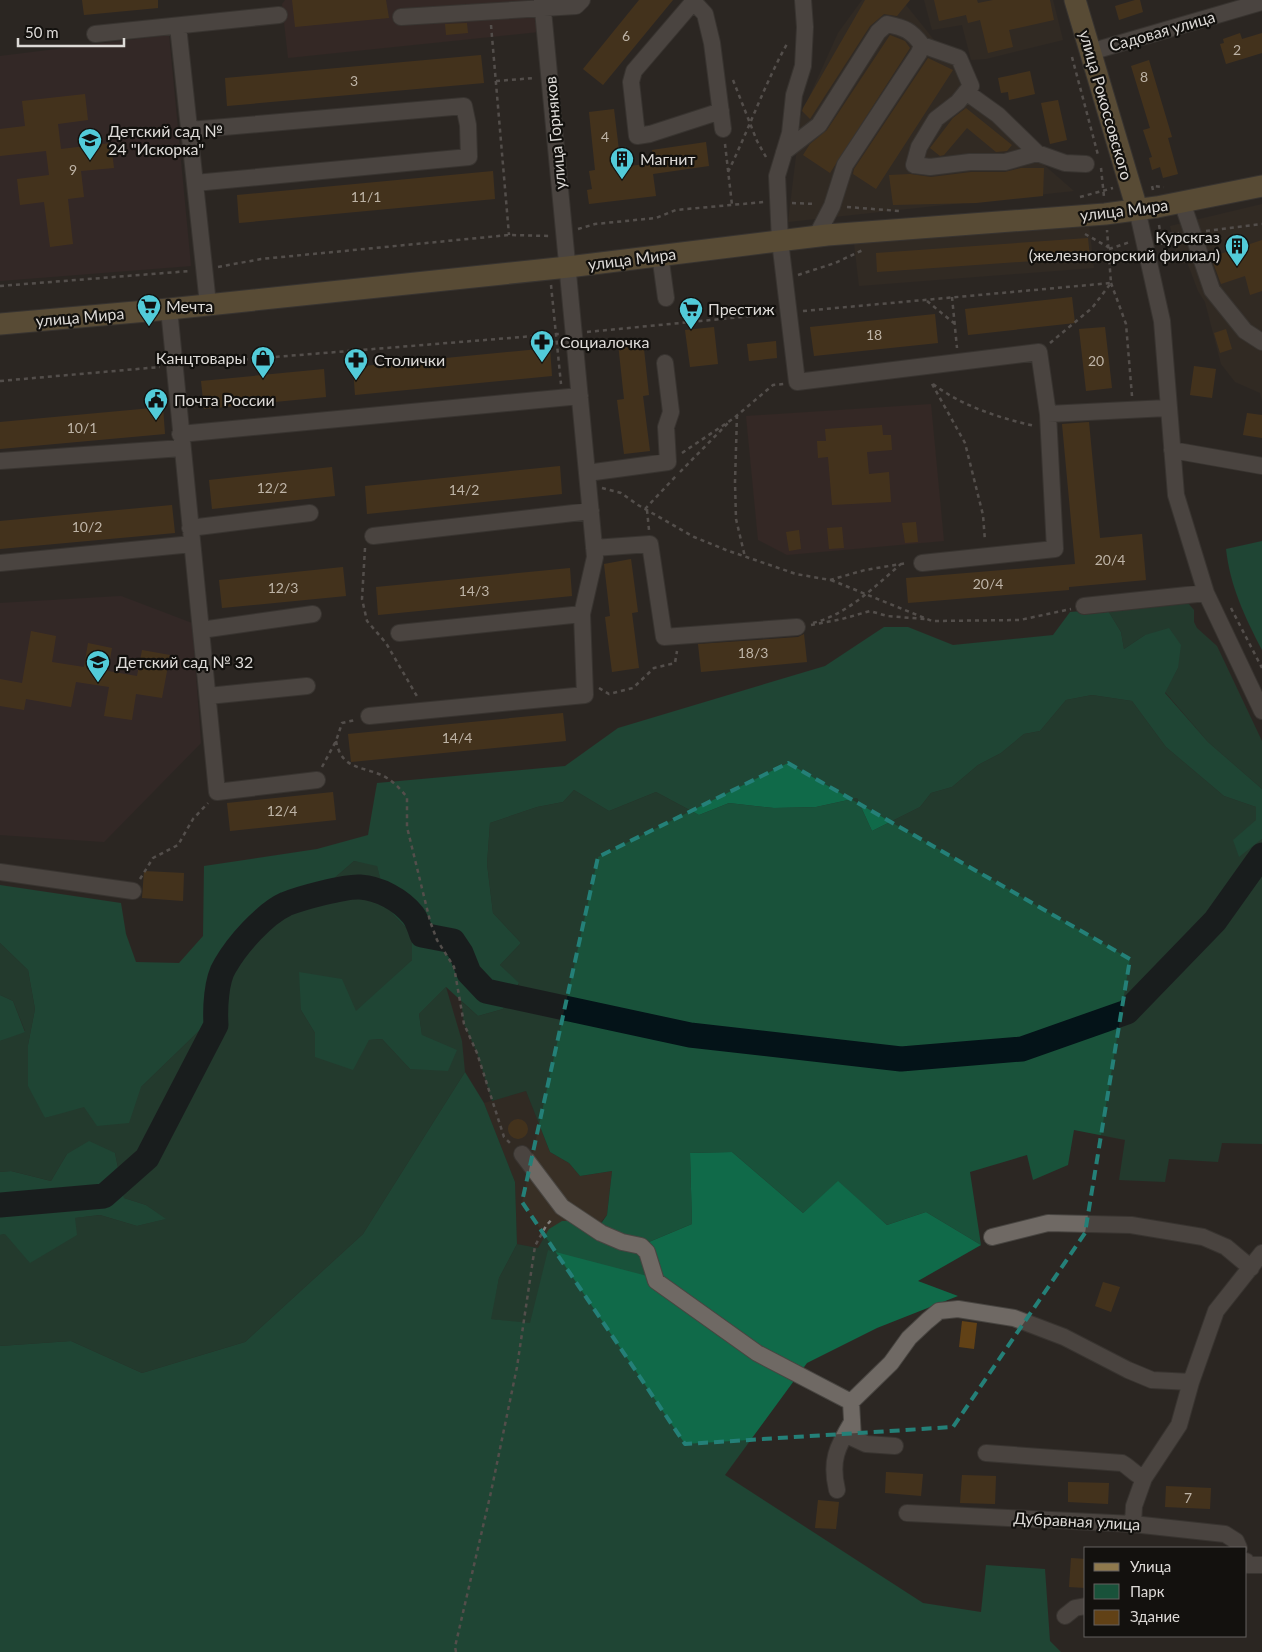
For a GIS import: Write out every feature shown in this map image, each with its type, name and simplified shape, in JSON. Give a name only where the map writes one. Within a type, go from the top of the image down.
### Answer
[{"type":"main road","name":"улица Рокоссовского","points":[[1075,0],[1137,209]]},
{"type":"main road","name":"улица Мира","points":[[0,324],[169,309],[568,267],[816,237],[1105,214],[1182,202],[1262,186]]},
{"type":"street","points":[[401,16],[489,11],[542,4],[576,6],[582,0]]},
{"type":"street","points":[[721,111],[650,134],[637,136],[630,82],[634,71],[693,1],[705,14],[712,43],[721,111],[723,129]]},
{"type":"street","name":"Садовая улица","points":[[1090,52],[1262,2]]},
{"type":"street","name":"улица Горняков","points":[[542,4],[595,557],[582,614],[585,680]]},
{"type":"street","points":[[804,8],[803,66],[794,95],[790,133],[778,176],[780,241],[797,382],[1039,352],[1048,422],[1056,549],[922,563]]},
{"type":"street","points":[[94,34],[279,15]]},
{"type":"street","points":[[784,152],[819,125],[878,32],[887,24],[907,28],[922,45],[959,58],[971,86],[958,102],[936,119],[919,147],[914,165],[930,167],[970,162],[1005,162],[1037,153]]},
{"type":"street","points":[[178,26],[208,304]]},
{"type":"street","points":[[816,237],[832,206],[845,166],[919,53],[922,45]]},
{"type":"street","points":[[966,92],[998,115],[1037,153],[1065,163],[1086,164]]},
{"type":"street","points":[[190,130],[464,106],[468,125],[469,157],[196,183]]},
{"type":"street","points":[[1182,202],[1212,290],[1245,331],[1262,342]]},
{"type":"street","points":[[1137,209],[1162,321],[1167,408],[1176,495],[1206,592],[1262,711]]},
{"type":"street","points":[[660,255],[666,298]]},
{"type":"street","points":[[169,309],[218,792],[317,780]]},
{"type":"street","points":[[588,479],[668,462],[666,427],[671,412],[665,363]]},
{"type":"street","points":[[0,461],[580,396]]},
{"type":"street","points":[[1048,422],[1133,409],[1167,408]]},
{"type":"street","points":[[1172,450],[1262,466]]},
{"type":"street","points":[[373,536],[591,511]]},
{"type":"street","points":[[0,563],[191,536],[310,513]]},
{"type":"street","points":[[594,548],[650,544],[664,637],[797,627]]},
{"type":"street","points":[[1084,606],[1206,592]]},
{"type":"street","points":[[201,630],[313,614]]},
{"type":"street","points":[[400,633],[582,614]]},
{"type":"street","points":[[370,716],[585,695],[585,680]]},
{"type":"street","points":[[208,696],[307,686]]},
{"type":"street","points":[[0,872],[132,891]]},
{"type":"street","points":[[522,1154],[562,1207],[602,1234],[622,1242],[641,1246],[647,1252],[656,1281],[757,1354],[851,1402]]},
{"type":"street","points":[[992,1237],[1048,1223],[1131,1226],[1204,1237],[1226,1247],[1251,1268]]},
{"type":"street","points":[[1133,1524],[1134,1506],[1144,1478],[1179,1425],[1191,1382],[1216,1311],[1262,1253]]},
{"type":"street","points":[[895,1446],[866,1444],[853,1438],[851,1402],[891,1363],[909,1338],[939,1310],[958,1309],[1014,1318],[1064,1338],[1152,1380],[1191,1382]]},
{"type":"street","points":[[837,1490],[834,1476],[835,1453],[852,1422]]},
{"type":"street","points":[[986,1453],[1122,1463],[1129,1467],[1136,1475],[1144,1478]]},
{"type":"street","name":"Дубравная улица","points":[[907,1513],[1133,1524],[1225,1534],[1236,1542],[1238,1547]]},
{"type":"street","points":[[1065,1616],[1075,1608],[1084,1606]]},
{"type":"path","points":[[728,172],[752,124],[774,67],[804,8]]},
{"type":"path","points":[[489,11],[509,235]]},
{"type":"path","points":[[731,76],[752,124],[757,141],[778,176]]},
{"type":"path","points":[[496,81],[537,78]]},
{"type":"path","points":[[723,129],[732,205]]},
{"type":"path","points":[[1076,199],[1103,189],[1152,186]]},
{"type":"path","points":[[0,286],[204,270],[260,259],[509,235],[553,236],[595,224],[656,218],[676,210],[732,205],[778,202],[900,211]]},
{"type":"path","points":[[1082,233],[1109,247]]},
{"type":"path","points":[[785,280],[835,263],[867,248]]},
{"type":"path","points":[[1039,352],[1092,308],[1111,283],[1126,324],[1133,409]]},
{"type":"path","points":[[952,297],[958,362]]},
{"type":"path","points":[[925,300],[955,324]]},
{"type":"path","points":[[911,368],[948,396],[988,413],[1048,422]]},
{"type":"path","points":[[646,510],[737,415],[773,385],[797,382]]},
{"type":"path","points":[[932,384],[965,443],[983,515],[986,556]]},
{"type":"path","points":[[737,415],[736,519],[745,557]]},
{"type":"path","points":[[668,462],[734,418]]},
{"type":"path","points":[[588,479],[621,492],[646,510],[694,537],[796,574],[829,580],[928,619]]},
{"type":"path","points":[[646,510],[650,544]]},
{"type":"path","points":[[373,536],[364,549],[362,599],[367,621],[386,643],[416,693],[423,711]]},
{"type":"path","points":[[829,580],[865,570],[922,563]]},
{"type":"path","points":[[797,627],[825,620],[849,607],[902,564]]},
{"type":"path","points":[[797,627],[842,619],[870,611],[887,616],[972,622],[1020,620],[1084,606]]},
{"type":"path","points":[[585,680],[609,694],[633,688],[654,668],[675,663],[680,636]]},
{"type":"path","points":[[317,780],[326,756],[336,741],[342,723],[370,716]]},
{"type":"path","points":[[336,741],[338,750],[347,764],[387,778],[407,796],[406,827],[430,921],[437,940],[454,966],[464,1024],[477,1053],[504,1137],[522,1154]]},
{"type":"path","points":[[132,891],[153,858],[178,845],[194,819],[218,792]]},
{"type":"path","points":[[456,1652],[455,1647],[491,1492],[517,1367],[535,1246],[546,1226],[562,1207]]},
{"type":"highlighted area","points":[[788,763],[1130,959],[1085,1233],[953,1427],[685,1444],[522,1202],[598,857]]},
{"type":"shaded area","points":[[285,0],[536,0],[539,32],[288,58],[282,4]]},
{"type":"shaded area","points":[[862,0],[902,0],[1013,138],[1074,191],[788,222],[801,115],[838,33]]},
{"type":"shaded area","points":[[924,0],[1053,0],[1063,40],[986,59],[971,60],[962,25],[932,30]]},
{"type":"shaded area","name":"Детский сад № 24 \"Искорка\"","points":[[169,35],[191,266],[0,281],[0,56]]},
{"type":"shaded area","name":"Курскгаз (железногорский филиал)","points":[[1262,204],[1262,401],[1260,393],[1235,382],[1221,364],[1205,302],[1198,291],[1187,262],[1180,264],[1170,226]]},
{"type":"shaded area","points":[[1089,224],[1094,268],[859,286],[854,243]]},
{"type":"shaded area","points":[[931,404],[944,541],[787,555],[758,540],[746,416]]},
{"type":"shaded area","name":"Детский сад № 32","points":[[121,596],[192,623],[201,743],[104,842],[0,835],[0,603]]},
{"type":"shaded area","points":[[526,1091],[550,1152],[569,1163],[580,1176],[612,1171],[607,1215],[573,1256],[517,1244],[515,1182],[484,1103]]},
{"type":"green space","points":[[1262,541],[1262,650],[1235,589],[1226,549]]},
{"type":"green space","points":[[1180,600],[1188,603],[1194,610],[1194,622],[1197,628],[1217,646],[1262,741],[1262,789],[1208,742],[1165,692],[1178,668],[1145,635],[1124,649],[1121,632],[1107,609]]},
{"type":"green space","points":[[1107,609],[1121,632],[1124,649],[1145,635],[1169,628],[1181,645],[1178,668],[1165,693],[1208,742],[1262,789],[1262,839],[1239,857],[1233,840],[1256,820],[1256,807],[1224,796],[1166,747],[1132,701],[1092,695],[1066,700],[1040,731],[1024,734],[1001,753],[978,765],[952,787],[931,793],[920,807],[872,831],[857,798],[816,807],[774,808],[729,803],[699,815],[656,792],[609,811],[574,790],[563,802],[537,807],[490,823],[487,864],[493,913],[521,943],[500,965],[519,983],[503,1009],[478,1016],[446,987],[419,1014],[422,1035],[457,1050],[448,1071],[410,1069],[382,1039],[369,1040],[353,1070],[315,1057],[315,1033],[301,1010],[299,972],[342,979],[356,1011],[412,960],[412,934],[388,909],[377,866],[354,861],[331,881],[291,900],[264,921],[235,965],[213,990],[202,1028],[141,1087],[129,1123],[97,1126],[84,1107],[45,1118],[28,1086],[28,1045],[35,1009],[28,970],[0,943],[0,885],[121,903],[126,934],[136,962],[179,963],[203,936],[204,866],[317,849],[368,835],[377,783],[565,766],[618,728],[825,666],[884,627],[908,627],[953,645],[1053,635],[1070,612]]},
{"type":"green space","points":[[1092,695],[1132,701],[1166,747],[1224,796],[1256,807],[1256,820],[1239,856],[1262,839],[1262,1144],[1222,1143],[1218,1162],[1169,1159],[1165,1182],[1119,1180],[1125,1140],[1074,1130],[1068,1165],[1033,1180],[1027,1155],[970,1172],[981,1245],[926,1212],[887,1225],[838,1182],[803,1213],[732,1152],[690,1153],[692,1224],[649,1242],[623,1239],[600,1225],[607,1215],[612,1171],[580,1176],[569,1163],[550,1152],[526,1091],[492,1101],[477,1053],[464,1024],[461,1001],[478,1016],[503,1009],[519,984],[500,965],[521,943],[493,913],[487,864],[490,823],[537,807],[563,802],[574,790],[609,811],[656,792],[699,815],[729,803],[774,808],[816,807],[857,798],[872,831],[920,807],[931,793],[952,787],[978,765],[1001,753],[1024,734],[1040,731],[1066,700]]},
{"type":"green space","points":[[354,861],[377,865],[388,909],[412,934],[412,960],[356,1012],[301,1010],[315,1033],[315,1057],[369,1040],[382,1039],[410,1069],[422,1035],[419,1014],[446,987],[462,1041],[465,1072],[363,1234],[245,1342],[142,1373],[71,1341],[0,1346],[0,1235],[74,1218],[100,1215],[137,1226],[165,1219],[146,1205],[124,1198],[115,1153],[67,1154],[51,1181],[11,1171],[0,1172],[0,1041],[25,1031],[13,1001],[0,995],[0,943],[28,970],[35,1009],[28,1045],[45,1118],[141,1087],[202,1028],[213,990],[235,965],[264,921],[291,900],[331,881]]},
{"type":"green space","points":[[0,995],[13,1001],[25,1032],[0,1041]]},
{"type":"green space","points":[[465,1072],[484,1103],[515,1182],[517,1244],[499,1278],[491,1319],[530,1323],[548,1250],[655,1278],[649,1242],[692,1224],[690,1153],[732,1152],[803,1213],[838,1181],[887,1225],[926,1212],[981,1245],[918,1281],[958,1296],[877,1328],[807,1363],[725,1475],[923,1603],[981,1612],[986,1565],[1045,1569],[1050,1641],[1061,1652],[0,1652],[0,1346],[71,1341],[142,1373],[245,1342],[363,1234]]},
{"type":"green space","points":[[89,1141],[115,1153],[124,1198],[146,1205],[166,1219],[137,1226],[100,1215],[75,1218],[77,1235],[30,1263],[5,1234],[0,1235],[0,1172],[11,1171],[51,1181],[67,1154]]},
{"type":"green space","points":[[562,1221],[571,1221],[639,1249],[656,1278],[530,1324],[490,1319],[499,1278],[517,1244],[538,1248],[549,1229]]},
{"type":"building","points":[[82,0],[158,0],[158,8],[84,15]]},
{"type":"building","points":[[292,0],[386,0],[389,18],[295,27]]},
{"type":"building","points":[[639,0],[673,0],[603,85],[583,69]]},
{"type":"building","points":[[865,0],[910,0],[897,16],[884,14],[870,26],[810,119],[802,111],[803,108]]},
{"type":"building","points":[[934,0],[977,0],[978,3],[993,0],[1050,0],[1054,20],[1009,30],[1013,47],[988,53],[980,20],[968,23],[966,15],[939,21]]},
{"type":"building","points":[[1140,0],[1143,12],[1119,20],[1115,6]]},
{"type":"building","points":[[467,23],[468,33],[446,35],[445,24]]},
{"type":"building","points":[[1240,33],[1242,39],[1262,33],[1262,53],[1226,64],[1220,44],[1224,43],[1223,39]]},
{"type":"building","points":[[890,35],[905,41],[910,48],[830,173],[803,155],[810,144],[827,130]]},
{"type":"building","points":[[481,55],[484,83],[227,106],[225,78]]},
{"type":"building","points":[[928,58],[953,70],[876,189],[853,174],[854,169]]},
{"type":"building","points":[[1149,60],[1172,137],[1168,138],[1178,174],[1163,178],[1160,167],[1152,170],[1149,158],[1152,157],[1143,130],[1150,128],[1131,66]]},
{"type":"building","points":[[1030,71],[1035,94],[1009,100],[1008,92],[1001,93],[998,78]]},
{"type":"building","points":[[85,94],[88,120],[58,124],[61,149],[111,143],[114,168],[81,171],[84,197],[68,199],[73,244],[50,247],[44,202],[20,205],[17,179],[49,175],[46,151],[0,156],[0,129],[25,126],[22,101]]},
{"type":"building","points":[[1058,100],[1067,140],[1050,144],[1041,103]]},
{"type":"building","points":[[966,108],[1012,145],[1007,151],[996,152],[967,128],[944,155],[940,156],[930,148],[953,118]]},
{"type":"building","points":[[614,109],[621,167],[654,163],[652,150],[706,142],[709,166],[653,174],[656,196],[589,204],[587,190],[592,189],[589,171],[595,170],[589,112]]},
{"type":"building","points":[[1021,168],[1044,168],[1043,196],[976,203],[893,205],[889,175],[910,174],[931,177],[971,172],[1005,172]]},
{"type":"building","points":[[493,171],[495,199],[239,223],[237,195]]},
{"type":"building","points":[[1088,238],[1090,257],[877,272],[876,253]]},
{"type":"building","name":"Курскгаз (железногорский филиал)","points":[[1262,240],[1262,291],[1250,295],[1245,276],[1221,284],[1211,257]]},
{"type":"building","points":[[1072,297],[1075,323],[968,335],[965,309]]},
{"type":"building","points":[[935,314],[938,343],[814,356],[810,327]]},
{"type":"building","points":[[714,327],[718,364],[690,367],[685,330]]},
{"type":"building","points":[[1105,327],[1112,388],[1086,391],[1079,329]]},
{"type":"building","points":[[1226,329],[1232,349],[1220,353],[1214,333]]},
{"type":"building","points":[[643,340],[649,395],[643,396],[650,451],[624,454],[617,400],[624,399],[618,343]]},
{"type":"building","points":[[776,341],[777,358],[749,361],[747,344]]},
{"type":"building","points":[[550,348],[552,376],[355,395],[353,367]]},
{"type":"building","points":[[1194,366],[1216,369],[1212,398],[1190,395]]},
{"type":"building","points":[[324,369],[326,397],[204,409],[201,381]]},
{"type":"building","points":[[163,407],[165,434],[0,449],[0,422]]},
{"type":"building","points":[[1247,413],[1262,415],[1262,438],[1243,435]]},
{"type":"building","points":[[1089,422],[1100,538],[1142,534],[1146,580],[1069,587],[1069,590],[908,603],[906,578],[1075,564],[1062,424]]},
{"type":"building","points":[[882,425],[883,435],[891,435],[892,450],[867,452],[869,474],[889,472],[891,502],[832,505],[828,457],[818,458],[817,441],[826,441],[825,429]]},
{"type":"building","points":[[560,466],[562,494],[367,514],[365,486]]},
{"type":"building","points":[[332,467],[335,496],[212,509],[209,480]]},
{"type":"building","points":[[172,505],[175,533],[0,549],[0,521]]},
{"type":"building","points":[[916,522],[918,542],[905,543],[902,523]]},
{"type":"building","points":[[842,527],[844,548],[829,549],[827,528]]},
{"type":"building","points":[[799,530],[801,549],[789,551],[786,532]]},
{"type":"building","points":[[631,559],[638,612],[632,613],[639,668],[612,672],[605,617],[610,616],[604,564]]},
{"type":"building","points":[[343,567],[346,596],[222,608],[219,580]]},
{"type":"building","points":[[570,568],[572,596],[378,615],[376,587]]},
{"type":"building","points":[[31,631],[56,636],[52,662],[84,667],[88,643],[112,648],[108,671],[137,676],[142,650],[170,655],[162,698],[136,694],[132,720],[104,716],[109,687],[76,682],[71,707],[26,699],[24,710],[0,706],[0,679],[22,683]]},
{"type":"building","points":[[804,634],[807,662],[701,672],[698,644],[798,637]]},
{"type":"building","points":[[563,713],[566,741],[351,762],[348,734]]},
{"type":"building","points":[[333,792],[336,820],[230,831],[227,803]]},
{"type":"building","points":[[144,871],[184,873],[183,901],[142,898]]},
{"type":"building","points":[[518,1119],[525,1122],[528,1129],[525,1136],[518,1139],[511,1136],[508,1129],[511,1122]]},
{"type":"building","points":[[1103,1282],[1120,1287],[1111,1312],[1095,1306]]},
{"type":"building","points":[[962,1321],[977,1323],[974,1349],[959,1347]]},
{"type":"building","points":[[886,1472],[923,1474],[921,1496],[885,1493]]},
{"type":"building","points":[[962,1475],[996,1476],[995,1504],[960,1503]]},
{"type":"building","points":[[1068,1482],[1109,1483],[1108,1504],[1068,1502]]},
{"type":"building","points":[[1166,1486],[1211,1488],[1210,1509],[1165,1507]]},
{"type":"building","points":[[818,1500],[839,1502],[836,1529],[815,1528]]},
{"type":"building","points":[[1071,1558],[1084,1559],[1084,1588],[1069,1587]]},
{"type":"waterway","points":[[0,1205],[104,1196],[147,1158],[216,1025],[218,987],[222,972],[230,958],[260,922],[269,915],[286,904],[312,896],[353,887],[382,892],[402,904],[413,915],[422,935],[453,941],[461,953],[469,973],[486,991],[690,1035],[901,1059],[1022,1049],[1127,1012],[1215,921],[1262,855]]},
{"type":"place","name":"Детский сад № 24 \"Искорка\"","points":[[90,161]]},
{"type":"place","name":"Магнит","points":[[622,180]]},
{"type":"place","name":"Курскгаз (железногорский филиал)","points":[[1237,267]]},
{"type":"place","name":"Мечта","points":[[149,327]]},
{"type":"place","name":"Престиж","points":[[691,330]]},
{"type":"place","name":"Социалочка","points":[[542,363]]},
{"type":"place","name":"Канцтовары","points":[[263,379]]},
{"type":"place","name":"Столички","points":[[356,381]]},
{"type":"place","name":"Почта России","points":[[156,421]]},
{"type":"place","name":"Детский сад № 32","points":[[98,683]]}]
